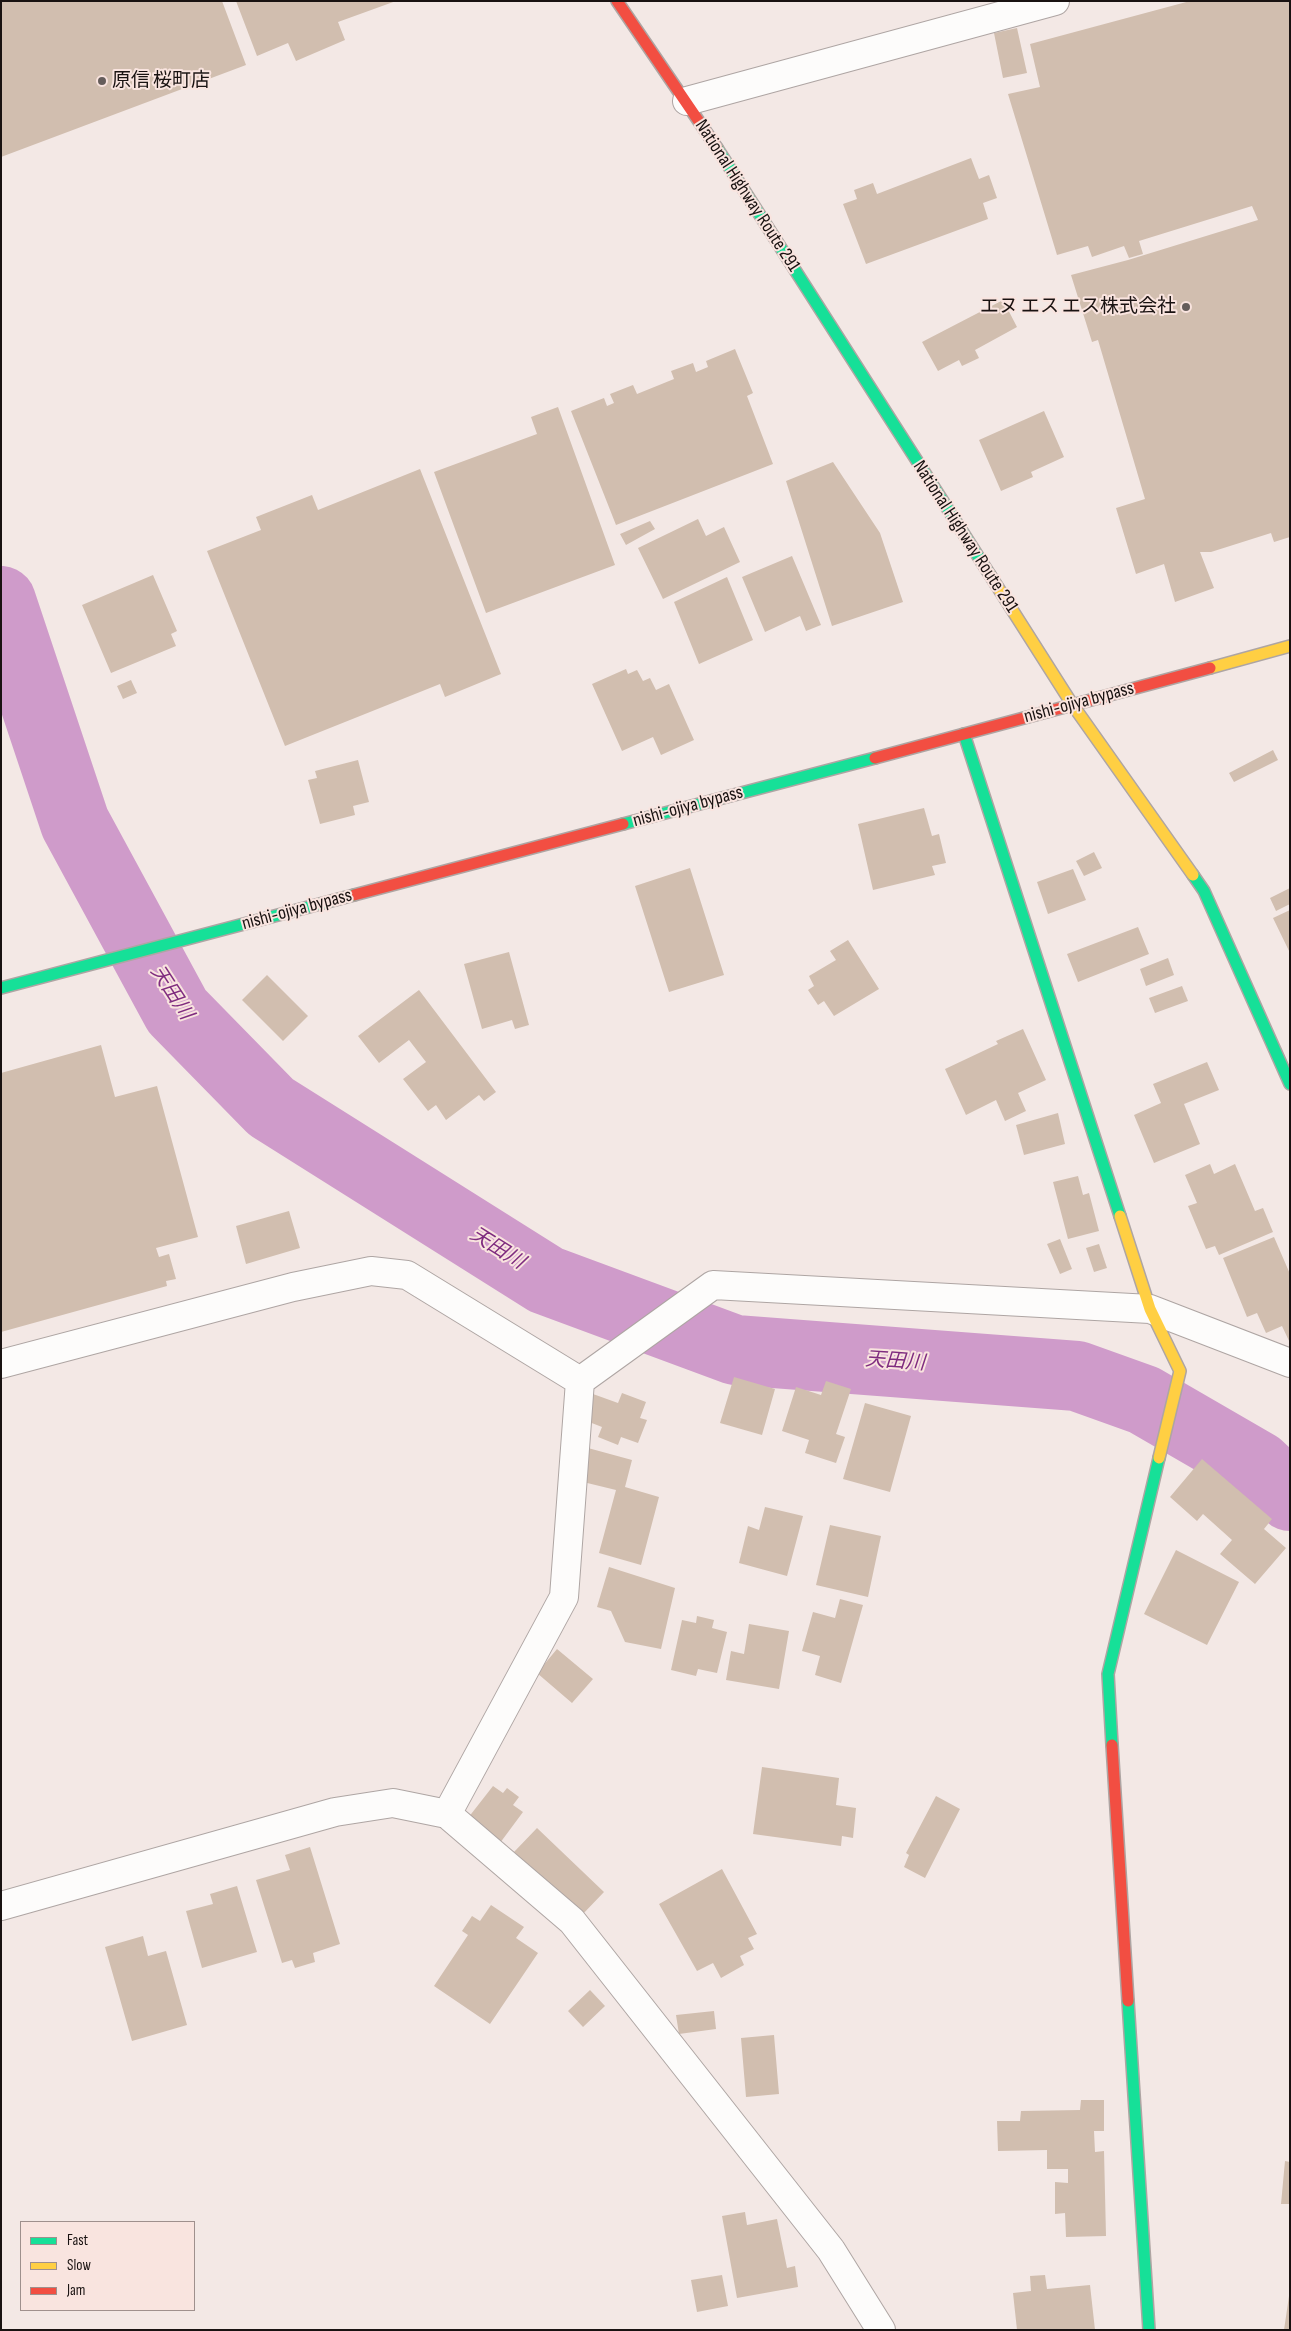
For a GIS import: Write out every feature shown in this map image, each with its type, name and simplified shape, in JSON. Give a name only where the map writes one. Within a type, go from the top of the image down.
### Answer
[{"type":"main road","name":"National Highway Route 291","points":[[617,1],[687,101],[1072,704],[1204,891],[1278,1051],[1290,1084]]},
{"type":"main road","name":"nishi-ojiya bypass","points":[[1,988],[1290,646]]},
{"type":"main road","points":[[964,734],[1150,1309],[1180,1371],[1108,1674],[1149,2330]]},
{"type":"street","points":[[687,101],[1055,1]]},
{"type":"street","points":[[1,1364],[293,1287],[371,1271],[407,1275],[580,1381]]},
{"type":"street","points":[[447,1814],[564,1597],[580,1381],[713,1285],[1150,1309],[1290,1363]]},
{"type":"street","points":[[1,1906],[335,1812],[393,1803],[447,1814],[572,1921],[831,2250],[881,2330]]},
{"type":"building","name":"原信 桜町店","points":[[1,1],[222,1],[246,65],[1,157]]},
{"type":"building","points":[[236,1],[396,1],[338,22],[345,40],[296,61],[288,43],[257,56]]},
{"type":"building","name":"エヌ エス エス株式会社","points":[[1190,1],[1290,1],[1290,537],[1274,542],[1271,533],[1211,552],[1200,552],[1214,588],[1175,602],[1164,564],[1136,574],[1116,508],[1145,499],[1098,340],[1092,342],[1071,275],[1128,260],[1258,220],[1252,206],[1139,241],[1143,254],[1129,258],[1124,246],[1092,257],[1088,246],[1057,255],[1008,94],[1040,87],[1030,44]]},
{"type":"building","points":[[1017,28],[1027,73],[1003,78],[994,33]]},
{"type":"building","points":[[971,158],[979,179],[989,175],[997,198],[983,203],[988,219],[866,264],[843,204],[857,199],[854,190],[873,183],[877,194]]},
{"type":"building","points":[[1003,300],[1017,327],[975,350],[979,358],[962,366],[959,360],[938,371],[922,342]]},
{"type":"building","points":[[735,349],[753,393],[747,396],[773,464],[616,525],[571,411],[604,398],[607,406],[614,403],[610,394],[633,385],[637,394],[674,379],[671,371],[693,363],[696,372],[708,367],[706,361]]},
{"type":"building","points":[[558,407],[615,565],[486,613],[434,472],[537,434],[531,417]]},
{"type":"building","points":[[1044,411],[1064,457],[1031,472],[1033,477],[1001,491],[979,440]]},
{"type":"building","points":[[833,462],[880,533],[903,602],[832,626],[786,481]]},
{"type":"building","points":[[420,469],[501,674],[445,697],[440,684],[285,746],[207,551],[261,530],[256,517],[312,495],[318,510]]},
{"type":"building","points":[[698,519],[706,536],[724,527],[740,562],[663,599],[638,548]]},
{"type":"building","points":[[650,521],[655,529],[626,545],[620,534]]},
{"type":"building","points":[[792,556],[821,625],[806,631],[800,616],[765,632],[742,577]]},
{"type":"building","points":[[153,575],[177,631],[171,634],[176,646],[111,673],[82,605]]},
{"type":"building","points":[[727,577],[753,640],[699,664],[674,602]]},
{"type":"building","points":[[626,669],[628,674],[637,670],[643,681],[650,678],[656,690],[669,684],[694,740],[661,755],[653,737],[622,751],[592,684]]},
{"type":"building","points":[[131,680],[137,693],[123,699],[117,686]]},
{"type":"building","points":[[1273,750],[1278,760],[1234,782],[1229,773]]},
{"type":"building","points":[[358,760],[369,802],[353,806],[355,815],[320,824],[308,780],[317,778],[315,771]]},
{"type":"building","points":[[924,808],[932,836],[939,834],[946,863],[932,866],[935,875],[873,890],[858,824]]},
{"type":"building","points":[[1094,852],[1102,868],[1084,876],[1076,861]]},
{"type":"building","points":[[690,868],[724,975],[669,992],[635,886]]},
{"type":"building","points":[[1073,869],[1086,900],[1048,914],[1037,882]]},
{"type":"building","points":[[1290,888],[1290,904],[1276,911],[1270,898]]},
{"type":"building","points":[[1290,910],[1290,953],[1273,918]]},
{"type":"building","points":[[1138,927],[1149,954],[1078,982],[1067,954]]},
{"type":"building","points":[[848,940],[879,989],[834,1016],[824,1001],[818,1005],[808,990],[814,986],[809,976],[836,960],[830,951]]},
{"type":"building","points":[[509,952],[529,1025],[515,1029],[512,1020],[482,1029],[464,964]]},
{"type":"building","points":[[1168,958],[1174,975],[1146,986],[1140,969]]},
{"type":"building","points":[[267,975],[308,1016],[283,1041],[242,1000]]},
{"type":"building","points":[[1182,986],[1188,1001],[1155,1013],[1149,998]]},
{"type":"building","points":[[419,990],[496,1092],[484,1101],[479,1095],[446,1120],[436,1105],[428,1111],[403,1079],[426,1062],[409,1040],[379,1063],[358,1036]]},
{"type":"building","points":[[1023,1029],[1046,1080],[1018,1093],[1026,1111],[1005,1121],[996,1100],[966,1115],[945,1069],[998,1044],[996,1041]]},
{"type":"building","points":[[101,1045],[115,1097],[157,1086],[198,1237],[156,1248],[159,1257],[169,1254],[176,1279],[166,1281],[167,1286],[1,1332],[1,1073]]},
{"type":"building","points":[[1207,1062],[1219,1090],[1184,1104],[1200,1144],[1154,1163],[1134,1115],[1161,1103],[1153,1084]]},
{"type":"building","points":[[1058,1113],[1065,1144],[1024,1155],[1016,1125]]},
{"type":"building","points":[[1210,1164],[1214,1174],[1235,1164],[1255,1211],[1263,1208],[1273,1232],[1219,1255],[1215,1246],[1206,1249],[1188,1206],[1197,1203],[1185,1175]]},
{"type":"building","points":[[1078,1176],[1083,1195],[1089,1193],[1099,1231],[1068,1239],[1053,1182]]},
{"type":"building","points":[[289,1211],[300,1248],[246,1264],[236,1226]]},
{"type":"building","points":[[1274,1237],[1290,1274],[1290,1343],[1282,1326],[1266,1333],[1257,1313],[1247,1317],[1223,1258]]},
{"type":"building","points":[[1060,1239],[1072,1269],[1060,1274],[1047,1244]]},
{"type":"building","points":[[1099,1244],[1107,1268],[1094,1272],[1086,1248]]},
{"type":"building","points":[[734,1377],[775,1389],[762,1435],[720,1423]]},
{"type":"building","points":[[826,1381],[851,1389],[836,1434],[845,1437],[836,1463],[805,1453],[809,1440],[782,1431],[796,1387],[821,1395]]},
{"type":"building","points":[[622,1393],[646,1402],[640,1418],[647,1420],[638,1443],[621,1437],[618,1445],[598,1437],[602,1427],[584,1420],[593,1394],[618,1403]]},
{"type":"building","points":[[865,1403],[911,1416],[890,1492],[843,1479]]},
{"type":"building","points":[[588,1448],[632,1460],[625,1487],[659,1497],[641,1565],[599,1553],[616,1490],[579,1481]]},
{"type":"building","points":[[1202,1459],[1272,1519],[1264,1529],[1286,1548],[1255,1584],[1220,1554],[1232,1540],[1203,1514],[1197,1521],[1170,1497]]},
{"type":"building","points":[[765,1507],[803,1516],[787,1576],[739,1563],[748,1526],[759,1530]]},
{"type":"building","points":[[830,1525],[881,1536],[868,1597],[816,1585]]},
{"type":"building","points":[[1176,1550],[1239,1582],[1207,1645],[1144,1614]]},
{"type":"building","points":[[609,1567],[675,1588],[661,1649],[625,1642],[611,1611],[597,1607]]},
{"type":"building","points":[[840,1599],[863,1605],[841,1683],[815,1675],[820,1656],[802,1651],[813,1612],[835,1618]]},
{"type":"building","points":[[697,1616],[714,1620],[712,1628],[727,1632],[717,1673],[698,1669],[696,1676],[671,1670],[682,1620],[696,1623]]},
{"type":"building","points":[[749,1624],[789,1631],[779,1689],[726,1680],[731,1651],[744,1654]]},
{"type":"building","points":[[557,1649],[593,1679],[572,1703],[537,1673]]},
{"type":"building","points":[[762,1767],[839,1778],[836,1805],[856,1808],[853,1838],[842,1836],[841,1846],[753,1834]]},
{"type":"building","points":[[493,1786],[503,1793],[507,1788],[519,1797],[513,1805],[523,1812],[500,1843],[468,1818]]},
{"type":"building","points":[[936,1796],[960,1809],[925,1878],[904,1867],[909,1855],[906,1853]]},
{"type":"building","points":[[537,1828],[604,1892],[581,1916],[514,1852]]},
{"type":"building","points":[[310,1847],[340,1944],[313,1953],[315,1962],[295,1968],[292,1960],[282,1963],[256,1880],[290,1870],[285,1855]]},
{"type":"building","points":[[722,1869],[757,1934],[748,1938],[754,1949],[740,1956],[744,1965],[721,1978],[713,1963],[697,1971],[659,1904]]},
{"type":"building","points":[[237,1886],[257,1952],[202,1968],[186,1911],[213,1904],[210,1894]]},
{"type":"building","points":[[491,1905],[524,1927],[516,1938],[538,1953],[490,2024],[434,1986],[468,1935],[462,1931],[472,1916],[480,1921]]},
{"type":"building","points":[[143,1936],[148,1956],[166,1951],[187,2025],[132,2041],[105,1947]]},
{"type":"building","points":[[590,1990],[605,2006],[583,2027],[568,2011]]},
{"type":"building","points":[[714,2011],[716,2029],[679,2034],[676,2015]]},
{"type":"building","points":[[774,2035],[779,2094],[746,2097],[741,2038]]},
{"type":"building","points":[[1081,2100],[1104,2100],[1104,2131],[1094,2131],[1095,2152],[1104,2151],[1106,2236],[1066,2237],[1065,2213],[1055,2214],[1055,2182],[1068,2183],[1068,2169],[1047,2169],[1047,2150],[998,2151],[997,2121],[1020,2121],[1021,2111],[1080,2110]]},
{"type":"building","points":[[1285,2161],[1290,2162],[1290,2204],[1281,2204]]},
{"type":"building","points":[[745,2212],[747,2225],[777,2219],[787,2268],[795,2266],[798,2287],[737,2298],[722,2216]]},
{"type":"building","points":[[722,2275],[728,2306],[697,2312],[691,2280]]},
{"type":"building","points":[[1045,2275],[1047,2289],[1090,2285],[1095,2330],[1017,2330],[1013,2293],[1031,2291],[1030,2276]]},
{"type":"building","points":[[1289,2296],[1290,2330],[1284,2330]]},
{"type":"waterway","name":"天田川","points":[[1,601],[75,823],[177,1011],[271,1107],[546,1280],[735,1350],[1077,1376],[1144,1400],[1258,1466],[1290,1496]]},
{"type":"traffic: fast","points":[[717,148],[990,575]]},
{"type":"traffic: fast","points":[[964,734],[1120,1216]]},
{"type":"traffic: fast","points":[[623,824],[875,758]]},
{"type":"traffic: fast","points":[[1193,875],[1204,891],[1290,1084]]},
{"type":"traffic: fast","points":[[1,988],[354,895]]},
{"type":"traffic: fast","points":[[1112,1745],[1108,1674],[1159,1458]]},
{"type":"traffic: fast","points":[[1128,2001],[1149,2330]]},
{"type":"traffic: slow","points":[[990,575],[1072,704],[1193,875]]},
{"type":"traffic: slow","points":[[1210,668],[1290,646]]},
{"type":"traffic: slow","points":[[1120,1216],[1150,1309],[1180,1371],[1159,1458]]},
{"type":"traffic: jam","points":[[617,1],[717,148]]},
{"type":"traffic: jam","points":[[875,758],[1210,668]]},
{"type":"traffic: jam","points":[[354,895],[623,824]]},
{"type":"traffic: jam","points":[[1112,1745],[1128,2001]]},
{"type":"place","name":"原信 桜町店","points":[[102,81]]},
{"type":"place","name":"エヌ エス エス株式会社","points":[[1186,307]]}]
